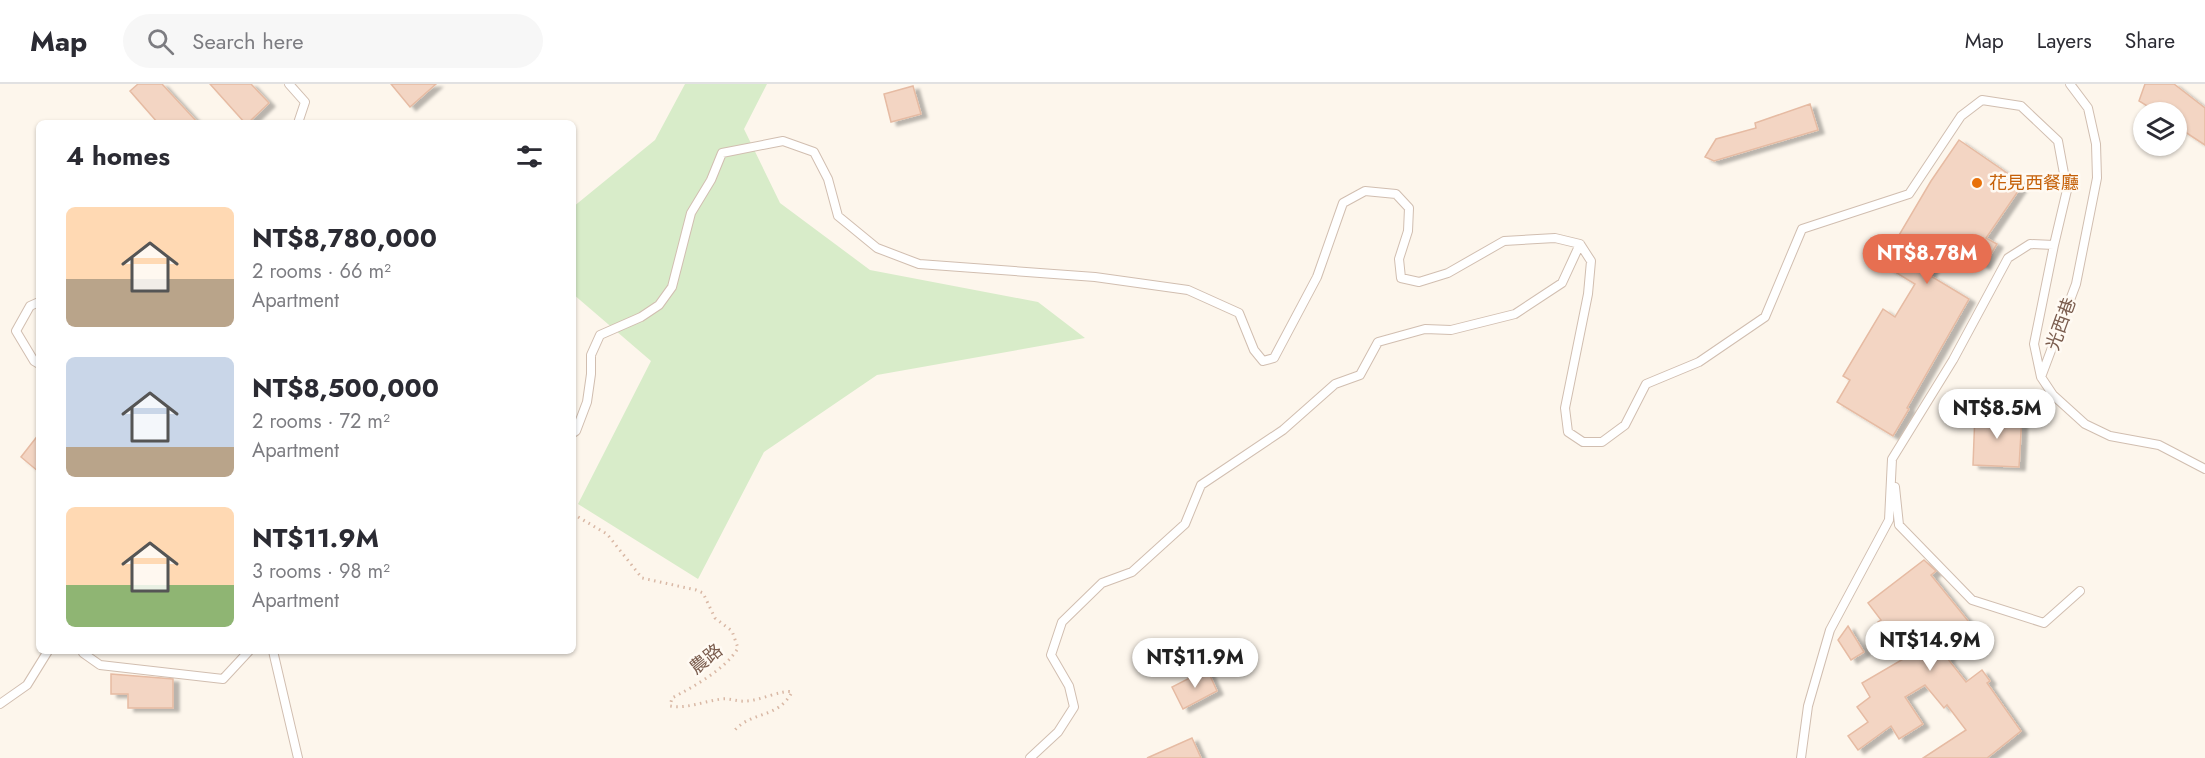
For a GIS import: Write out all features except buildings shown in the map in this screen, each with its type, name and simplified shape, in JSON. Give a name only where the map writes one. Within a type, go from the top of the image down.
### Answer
[{"type":"lane","points":[[289,84],[305,102],[299,120]]},
{"type":"lane","name":"光西巷","points":[[2041,377],[2076,284],[2097,178],[2096,144],[2088,108],[2070,84]]},
{"type":"lane","points":[[576,431],[587,402],[591,355],[600,335],[641,317],[659,305],[672,286],[691,213],[711,180],[722,153],[783,141],[814,152],[828,179],[838,216],[877,248],[919,264],[1095,277],[1188,290],[1239,313],[1254,350],[1263,361],[1274,358],[1317,277],[1343,203],[1365,191],[1396,194],[1409,208],[1408,231],[1399,259],[1401,278],[1419,282],[1448,273],[1504,242],[1555,238],[1580,244],[1591,261],[1588,294],[1565,408],[1568,432],[1583,442],[1602,442],[1625,425],[1646,384],[1699,362],[1765,317],[1803,229],[1909,194],[1961,116],[1982,100],[2021,106],[2058,141],[2067,190],[2034,344],[2041,377],[2053,395],[2085,424],[2110,436],[2159,445],[2205,469]]},
{"type":"lane","points":[[1030,758],[1058,732],[1074,707],[1069,686],[1051,655],[1062,622],[1102,583],[1132,572],[1185,524],[1201,485],[1282,430],[1335,384],[1360,375],[1378,342],[1425,329],[1451,330],[1515,314],[1562,283],[1580,244]]},
{"type":"lane","points":[[1801,758],[1808,706],[1830,630],[1889,520],[1892,459],[1953,360],[2008,258],[2030,244],[2054,245]]},
{"type":"lane","points":[[36,303],[30,306],[16,331],[36,362]]},
{"type":"lane","points":[[1892,459],[1899,525],[1972,600],[2044,623],[2080,591]]},
{"type":"lane","points":[[0,704],[27,685],[46,654]]},
{"type":"lane","points":[[83,654],[100,665],[223,678],[246,654]]},
{"type":"lane","points":[[274,654],[298,758]]},
{"type":"path","name":"農路","points":[[576,516],[607,534],[642,578],[703,593],[715,618],[732,631],[738,648],[732,658],[698,684],[672,698],[670,706],[681,708],[723,699],[746,701],[780,694],[787,690],[792,692],[782,706],[766,715],[746,720],[734,731]]},
{"type":"green space","points":[[685,84],[767,84],[744,129],[780,203],[870,270],[1038,302],[1085,338],[877,375],[764,452],[698,579],[578,504],[651,361],[576,297],[576,205],[655,140]]},
{"type":"place","name":"花見西餐廳","points":[[1977,183]]}]
